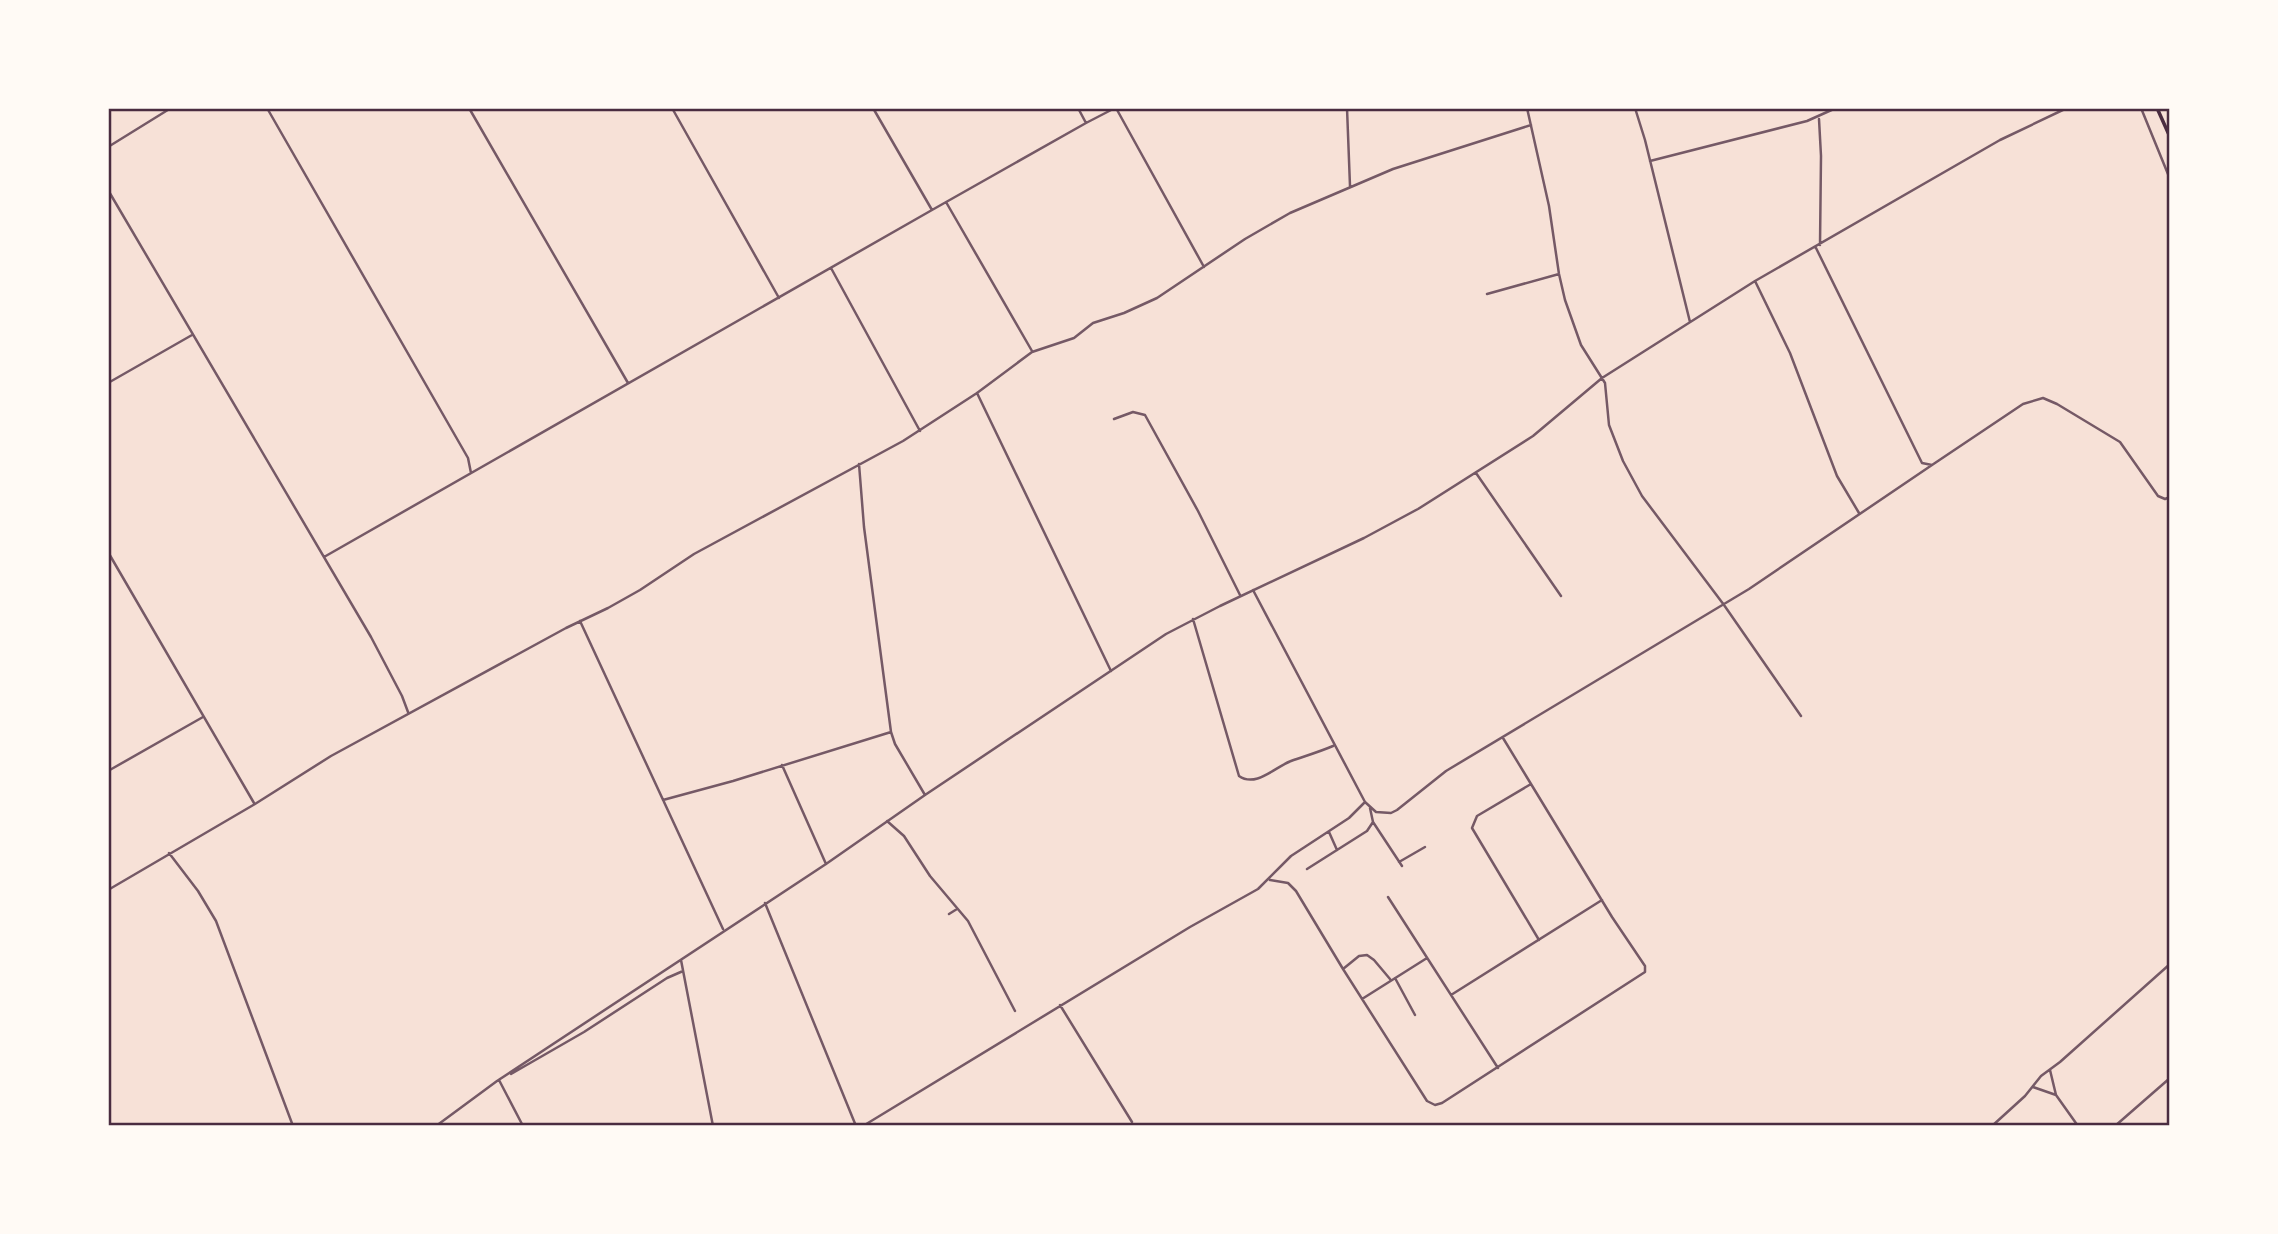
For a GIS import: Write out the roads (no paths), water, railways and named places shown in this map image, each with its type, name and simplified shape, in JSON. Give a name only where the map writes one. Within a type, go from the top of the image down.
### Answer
[{"type":"main road","points":[[2157,108],[2169,137]]},
{"type":"street","points":[[108,148],[171,108]]},
{"type":"street","points":[[267,108],[468,458],[471,473]]},
{"type":"street","points":[[470,108],[628,383]]},
{"type":"street","points":[[672,108],[779,298]]},
{"type":"street","points":[[873,108],[932,210]]},
{"type":"street","points":[[1078,108],[1086,122]]},
{"type":"street","points":[[324,558],[1086,122],[1116,108],[1204,267]]},
{"type":"street","points":[[1347,108],[1350,186]]},
{"type":"street","points":[[1527,108],[1549,206],[1559,274],[1576,334],[1607,388],[1609,425],[1632,479],[1801,716]]},
{"type":"street","points":[[1635,108],[1691,323]]},
{"type":"street","points":[[1650,161],[1818,118],[1836,108]]},
{"type":"street","points":[[436,1125],[497,1081],[826,864],[925,795],[1194,619],[1391,524],[1533,436],[1602,378],[1755,281],[2000,140],[2067,108]]},
{"type":"street","points":[[2141,108],[2169,179]]},
{"type":"street","points":[[1818,118],[1821,156],[1820,245]]},
{"type":"street","points":[[108,890],[255,804],[303,772],[408,713],[625,599],[694,554],[920,431],[1032,352],[1074,338],[1093,323],[1149,302],[1173,289],[1267,225],[1350,186],[1438,152],[1531,125]]},
{"type":"street","points":[[108,190],[383,660],[405,701],[408,713]]},
{"type":"street","points":[[946,202],[1032,352]]},
{"type":"street","points":[[1816,248],[1919,460],[1932,464]]},
{"type":"street","points":[[831,267],[920,431]]},
{"type":"street","points":[[1487,294],[1559,274]]},
{"type":"street","points":[[1755,281],[1790,354],[1837,476],[1859,513]]},
{"type":"street","points":[[108,383],[192,335]]},
{"type":"street","points":[[977,393],[1111,671]]},
{"type":"street","points":[[1370,808],[1384,813],[1396,810],[1446,771],[1724,605],[2023,404],[2043,398],[2120,442],[2158,496],[2165,499],[2169,497]]},
{"type":"street","points":[[1114,419],[1138,411],[1148,418],[1241,596]]},
{"type":"street","points":[[859,464],[862,512],[891,732],[895,744],[925,795]]},
{"type":"street","points":[[1476,473],[1561,596]]},
{"type":"street","points":[[109,554],[255,804]]},
{"type":"street","points":[[1253,590],[1370,808],[1373,822],[1401,864],[1425,847]]},
{"type":"street","points":[[1194,619],[1239,776],[1247,780],[1259,778],[1288,762],[1335,745]]},
{"type":"street","points":[[580,621],[723,930]]},
{"type":"street","points":[[108,771],[204,716]]},
{"type":"street","points":[[662,801],[891,732]]},
{"type":"street","points":[[1270,880],[1282,880],[1293,886],[1343,969],[1431,1104],[1442,1103],[1644,975],[1645,966],[1503,737]]},
{"type":"street","points":[[782,765],[826,864]]},
{"type":"street","points":[[1532,783],[1477,816],[1472,828],[1539,940]]},
{"type":"street","points":[[863,1125],[1190,927],[1251,893],[1270,880],[1291,856],[1329,832],[1365,802]]},
{"type":"street","points":[[887,821],[904,836],[930,876],[971,927],[1015,1011]]},
{"type":"street","points":[[1307,869],[1367,831],[1373,822]]},
{"type":"street","points":[[1329,832],[1337,850]]},
{"type":"street","points":[[169,853],[198,891],[216,921],[293,1125]]},
{"type":"street","points":[[1388,897],[1498,1068]]},
{"type":"street","points":[[1451,995],[1602,900]]},
{"type":"street","points":[[765,903],[856,1125]]},
{"type":"street","points":[[949,914],[957,909]]},
{"type":"street","points":[[1343,969],[1359,956],[1367,955],[1393,979],[1415,1015]]},
{"type":"street","points":[[1362,999],[1427,958]]},
{"type":"street","points":[[681,959],[713,1125]]},
{"type":"street","points":[[1992,1125],[2023,1098],[2050,1069],[2169,964]]},
{"type":"street","points":[[497,1081],[552,1052],[672,975],[683,971]]},
{"type":"street","points":[[1060,1005],[1132,1122]]},
{"type":"street","points":[[2050,1069],[2056,1095],[2078,1125]]},
{"type":"street","points":[[2115,1125],[2169,1078]]},
{"type":"street","points":[[497,1081],[523,1125]]},
{"type":"street","points":[[2031,1087],[2056,1095]]}]
